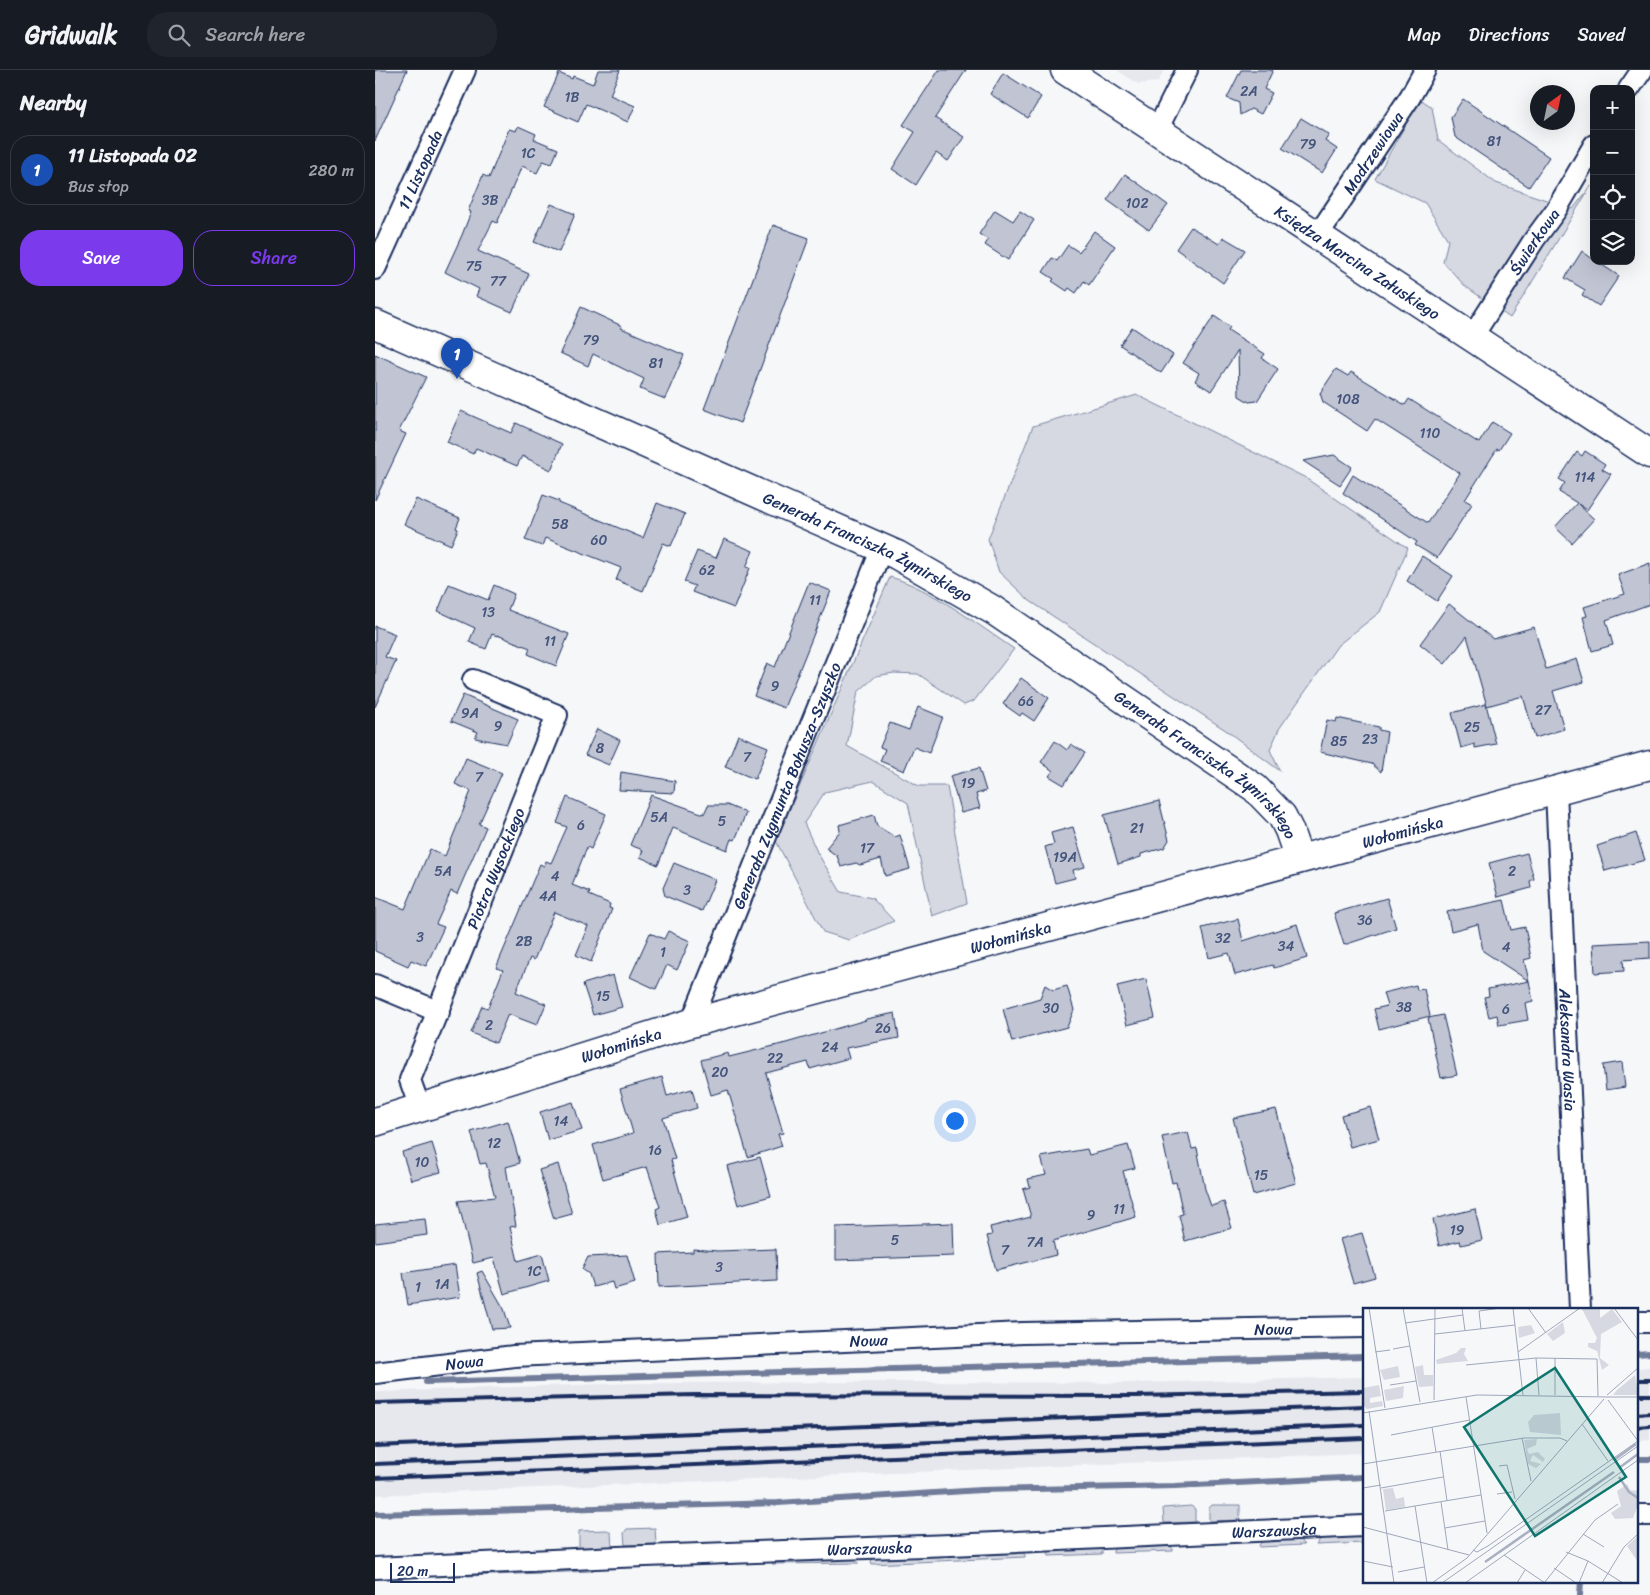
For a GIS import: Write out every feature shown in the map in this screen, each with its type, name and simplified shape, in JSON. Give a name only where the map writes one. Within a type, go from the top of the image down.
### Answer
[{"type":"street","name":"11 Listopada","points":[[375,269],[465,70]]},
{"type":"street","name":"Księdza Marcina Załuskiego","points":[[1065,70],[1650,454]]},
{"type":"street","points":[[1157,130],[1187,70]]},
{"type":"street","name":"Modrzewiowa","points":[[1318,236],[1410,97],[1425,70]]},
{"type":"street","points":[[1632,85],[1642,70]]},
{"type":"street","name":"Świerkowa","points":[[1472,337],[1534,240],[1556,210],[1590,152]]},
{"type":"street","name":"Generała Franciszka Żymirskiego","points":[[375,324],[882,548],[993,610],[1255,788],[1282,816],[1299,860]]},
{"type":"street","name":"Generała Zygmunta Bohusza-Szyszko","points":[[691,1023],[882,548]]},
{"type":"street","name":"Piotra Wysockiego","points":[[421,1108],[410,1080],[557,715],[473,680]]},
{"type":"street","name":"Wołomińska","points":[[375,1122],[691,1023],[1650,765]]},
{"type":"street","name":"Aleksandra Wasia","points":[[1556,791],[1580,1308]]},
{"type":"street","points":[[375,985],[439,1012]]},
{"type":"street","points":[[1637,1322],[1650,1322]]},
{"type":"street","name":"Nowa","points":[[375,1373],[544,1354],[1023,1333],[1363,1328]]},
{"type":"street","points":[[1637,1515],[1650,1514]]},
{"type":"street","name":"Warszawska","points":[[375,1568],[1363,1526]]},
{"type":"shaded area","points":[[1117,70],[1164,70],[1158,82],[1138,84]]},
{"type":"shaded area","points":[[1420,99],[1432,107],[1438,140],[1496,183],[1573,209],[1590,188],[1510,318],[1465,286],[1443,262],[1448,240],[1425,203],[1375,179]]},
{"type":"shaded area","points":[[1137,395],[1304,477],[1408,548],[1380,612],[1338,645],[1279,729],[1270,750],[1280,771],[1227,731],[1030,601],[999,572],[988,539],[1033,426]]},
{"type":"shaded area","points":[[890,577],[906,582],[938,598],[1014,649],[974,701],[964,705],[918,674],[894,673],[876,676],[858,692],[847,746],[919,786],[947,786],[967,903],[932,916],[908,803],[873,781],[825,792],[804,823],[817,852],[841,892],[872,898],[894,921],[849,940],[823,932],[776,841]]},
{"type":"shaded area","points":[[1650,1367],[1650,1440],[1637,1441],[1637,1368]]},
{"type":"shaded area","points":[[1363,1377],[1363,1453],[375,1495],[375,1392],[634,1383],[1135,1383]]},
{"type":"shaded area","points":[[1212,1505],[1240,1505],[1240,1520],[1209,1521],[1209,1508]]},
{"type":"shaded area","points":[[1191,1506],[1195,1509],[1195,1522],[1164,1523],[1163,1508]]},
{"type":"shaded area","points":[[655,1528],[656,1544],[625,1545],[624,1533],[627,1529]]},
{"type":"shaded area","points":[[607,1530],[611,1533],[612,1547],[579,1548],[579,1531]]},
{"type":"shaded area","points":[[1363,1536],[1363,1543],[1316,1545],[1321,1538]]},
{"type":"shaded area","points":[[1299,1539],[1304,1545],[1259,1547],[1263,1541]]},
{"type":"shaded area","points":[[1168,1544],[1173,1551],[1113,1553],[1117,1546]]},
{"type":"shaded area","points":[[1098,1546],[1102,1550],[1102,1554],[1049,1556],[1048,1553],[1052,1549]]},
{"type":"shaded area","points":[[1020,1550],[1025,1557],[872,1564],[871,1561],[875,1556]]},
{"type":"shaded area","points":[[854,1557],[859,1563],[772,1564],[775,1560]]},
{"type":"shaded area","points":[[590,1568],[593,1571],[467,1576],[471,1572]]},
{"type":"building","points":[[375,70],[407,70],[375,141]]},
{"type":"building","points":[[598,70],[620,70],[610,95],[635,106],[628,122],[586,104],[578,122],[544,107],[559,73],[572,79],[573,76],[593,84]]},
{"type":"building","points":[[939,70],[966,70],[935,118],[964,137],[948,161],[936,153],[916,185],[892,169],[915,132],[903,125]]},
{"type":"building","points":[[1241,70],[1273,70],[1264,89],[1272,93],[1261,114],[1251,109],[1240,115],[1239,103],[1227,98]]},
{"type":"building","points":[[1003,73],[1041,97],[1028,118],[990,94]]},
{"type":"building","points":[[1463,99],[1549,157],[1529,187],[1455,137],[1451,117]]},
{"type":"building","points":[[1301,118],[1329,135],[1325,141],[1337,149],[1322,173],[1282,148]]},
{"type":"building","points":[[518,126],[536,134],[534,139],[558,149],[552,164],[543,161],[537,173],[522,166],[497,223],[493,221],[478,251],[529,274],[512,312],[476,296],[479,289],[445,272],[462,235],[471,212],[468,211],[483,175],[489,178],[509,129],[516,131]]},
{"type":"building","points":[[1125,174],[1168,205],[1149,230],[1107,200]]},
{"type":"building","points":[[551,204],[575,214],[559,252],[534,242]]},
{"type":"building","points":[[995,210],[1013,221],[1020,211],[1034,220],[1008,260],[985,245],[988,240],[979,234]]},
{"type":"building","points":[[773,225],[809,238],[740,423],[704,409]]},
{"type":"building","points":[[1191,227],[1219,244],[1223,237],[1245,250],[1223,283],[1176,249]]},
{"type":"building","points":[[1094,231],[1115,246],[1089,285],[1084,281],[1076,293],[1069,288],[1067,291],[1043,272],[1052,258],[1057,261],[1068,245],[1079,252]]},
{"type":"building","points":[[1582,251],[1590,257],[1590,265],[1602,265],[1619,276],[1599,306],[1582,295],[1585,290],[1565,278]]},
{"type":"building","points":[[581,307],[622,326],[621,328],[684,355],[665,399],[640,389],[644,379],[593,354],[588,366],[560,353]]},
{"type":"building","points":[[1214,316],[1230,327],[1228,330],[1265,354],[1262,358],[1278,369],[1257,401],[1249,402],[1239,396],[1238,350],[1211,391],[1195,381],[1199,373],[1183,363]]},
{"type":"building","points":[[1132,327],[1173,355],[1161,373],[1120,345]]},
{"type":"building","points":[[375,354],[426,377],[399,431],[406,434],[375,500]]},
{"type":"building","points":[[1336,369],[1348,376],[1351,372],[1405,405],[1409,399],[1479,443],[1492,422],[1510,433],[1499,450],[1497,449],[1465,500],[1472,504],[1437,558],[1415,545],[1417,542],[1343,493],[1353,475],[1428,523],[1460,473],[1375,419],[1367,431],[1323,402],[1320,393]]},
{"type":"building","points":[[461,411],[511,433],[516,423],[562,444],[551,470],[522,456],[517,466],[476,448],[473,454],[447,442]]},
{"type":"building","points":[[1585,451],[1605,464],[1602,469],[1611,474],[1587,510],[1578,504],[1594,519],[1572,543],[1555,527],[1577,503],[1559,492],[1565,483],[1559,479],[1577,452],[1582,456]]},
{"type":"building","points":[[1334,455],[1352,467],[1340,485],[1303,461]]},
{"type":"building","points":[[543,495],[643,538],[657,503],[685,514],[671,546],[663,543],[643,591],[616,580],[621,568],[545,538],[542,546],[525,540]]},
{"type":"building","points":[[416,499],[460,518],[456,528],[458,529],[451,545],[404,524]]},
{"type":"building","points":[[724,539],[753,551],[746,567],[750,568],[734,608],[692,592],[695,586],[684,582],[697,551],[716,558]]},
{"type":"building","points":[[1422,556],[1453,576],[1437,601],[1407,581]]},
{"type":"building","points":[[1650,563],[1650,604],[1606,620],[1613,645],[1592,651],[1583,617],[1587,616],[1584,607],[1625,594],[1618,575]]},
{"type":"building","points":[[809,582],[831,591],[784,708],[754,696],[767,663],[775,667]]},
{"type":"building","points":[[449,584],[488,600],[494,585],[514,594],[508,610],[569,634],[556,666],[528,654],[530,648],[497,635],[492,634],[486,649],[469,642],[475,628],[438,611]]},
{"type":"building","points":[[1449,604],[1493,639],[1534,627],[1546,669],[1577,659],[1584,682],[1553,691],[1564,729],[1535,738],[1523,696],[1487,706],[1467,636],[1445,664],[1420,644]]},
{"type":"building","points":[[375,626],[395,634],[385,657],[396,661],[375,707]]},
{"type":"building","points":[[1021,678],[1049,698],[1034,721],[1022,713],[1020,716],[1003,704]]},
{"type":"building","points":[[463,695],[518,719],[507,744],[475,738],[478,732],[451,721]]},
{"type":"building","points":[[1486,704],[1496,744],[1475,748],[1475,744],[1461,748],[1452,713]]},
{"type":"building","points":[[918,707],[943,717],[929,753],[914,747],[904,771],[880,761],[885,749],[880,747],[890,723],[909,730]]},
{"type":"building","points":[[1337,718],[1379,727],[1379,730],[1387,732],[1381,772],[1372,764],[1320,752],[1327,720],[1336,722]]},
{"type":"building","points":[[597,729],[620,740],[609,765],[585,755]]},
{"type":"building","points":[[738,735],[768,747],[755,779],[725,767]]},
{"type":"building","points":[[1055,741],[1067,750],[1071,744],[1085,753],[1064,785],[1049,776],[1053,771],[1041,762]]},
{"type":"building","points":[[466,758],[502,773],[479,824],[486,827],[457,894],[451,891],[436,924],[444,927],[426,966],[411,960],[408,966],[375,951],[375,897],[405,909],[430,849],[445,856],[471,791],[455,784]]},
{"type":"building","points":[[979,768],[986,791],[976,794],[980,808],[961,813],[950,776]]},
{"type":"building","points":[[621,772],[675,781],[674,793],[619,790]]},
{"type":"building","points":[[651,795],[704,814],[708,805],[727,805],[746,813],[735,840],[731,839],[727,850],[673,828],[658,865],[640,857],[643,850],[630,845]]},
{"type":"building","points":[[567,797],[606,814],[591,849],[587,847],[572,885],[590,892],[589,895],[610,904],[609,908],[612,909],[591,962],[576,955],[588,926],[554,912],[534,960],[530,958],[516,992],[546,1004],[537,1025],[508,1014],[496,1043],[471,1033],[482,1006],[488,1008],[503,970],[496,968],[540,864],[544,866],[546,861],[551,863],[567,827],[557,823]]},
{"type":"building","points":[[1159,801],[1169,840],[1164,848],[1141,854],[1141,857],[1118,864],[1104,815]]},
{"type":"building","points":[[874,815],[877,826],[895,837],[900,835],[910,869],[885,876],[881,859],[860,865],[856,863],[841,867],[837,856],[826,848],[840,831],[839,825]]},
{"type":"building","points":[[1073,827],[1085,867],[1073,870],[1075,878],[1055,883],[1045,847],[1054,844],[1051,833]]},
{"type":"building","points":[[1636,833],[1645,860],[1605,871],[1597,846]]},
{"type":"building","points":[[1527,853],[1534,879],[1530,881],[1531,888],[1498,897],[1489,863]]},
{"type":"building","points":[[674,863],[715,880],[702,911],[665,896],[663,888]]},
{"type":"building","points":[[1387,898],[1396,928],[1344,945],[1334,913]]},
{"type":"building","points":[[1504,900],[1511,930],[1525,927],[1531,958],[1524,960],[1529,981],[1483,951],[1478,924],[1451,931],[1447,912]]},
{"type":"building","points":[[1238,919],[1243,941],[1297,924],[1307,958],[1274,968],[1273,965],[1235,975],[1229,953],[1209,958],[1202,928]]},
{"type":"building","points":[[668,931],[690,941],[677,970],[667,965],[656,989],[630,977],[650,933],[664,939]]},
{"type":"building","points":[[1650,941],[1650,958],[1623,960],[1624,971],[1595,973],[1593,944]]},
{"type":"building","points":[[613,975],[622,1007],[593,1015],[583,984]]},
{"type":"building","points":[[1146,979],[1155,1018],[1127,1025],[1117,986]]},
{"type":"building","points":[[1529,981],[1533,1001],[1525,1003],[1528,1020],[1499,1025],[1497,1015],[1489,1017],[1484,997],[1489,996],[1488,989]]},
{"type":"building","points":[[1045,985],[1053,990],[1067,986],[1074,1010],[1067,1027],[1012,1042],[1003,1009],[1040,998]]},
{"type":"building","points":[[1416,985],[1417,990],[1424,989],[1430,1016],[1379,1029],[1374,1009],[1387,1006],[1383,993]]},
{"type":"building","points":[[895,1013],[899,1038],[846,1048],[849,1058],[810,1069],[808,1062],[766,1073],[783,1133],[778,1134],[782,1146],[748,1157],[728,1090],[711,1095],[701,1060],[728,1053],[729,1057],[786,1043],[866,1019]]},
{"type":"building","points":[[1443,1015],[1457,1075],[1441,1078],[1428,1018]]},
{"type":"building","points":[[1622,1062],[1625,1087],[1606,1090],[1603,1065]]},
{"type":"building","points":[[662,1077],[667,1096],[692,1089],[697,1108],[663,1118],[675,1159],[671,1160],[687,1217],[660,1225],[656,1209],[660,1207],[647,1167],[603,1179],[593,1145],[633,1133],[620,1089]]},
{"type":"building","points":[[573,1102],[582,1130],[548,1140],[540,1112]]},
{"type":"building","points":[[1370,1107],[1379,1139],[1350,1147],[1341,1115]]},
{"type":"building","points":[[1276,1109],[1296,1183],[1253,1195],[1233,1118]]},
{"type":"building","points":[[508,1121],[520,1163],[506,1167],[516,1226],[510,1227],[518,1261],[542,1254],[549,1281],[504,1294],[494,1258],[473,1263],[458,1201],[495,1197],[486,1163],[480,1164],[471,1132]]},
{"type":"building","points":[[1188,1132],[1192,1149],[1197,1148],[1205,1189],[1211,1206],[1224,1202],[1232,1228],[1185,1241],[1179,1215],[1183,1214],[1176,1182],[1172,1183],[1162,1137]]},
{"type":"building","points":[[432,1143],[441,1172],[411,1180],[402,1152]]},
{"type":"building","points":[[1128,1145],[1135,1168],[1123,1171],[1136,1217],[1053,1241],[1056,1255],[996,1270],[987,1236],[992,1235],[990,1227],[1031,1217],[1023,1189],[1030,1187],[1028,1179],[1046,1175],[1041,1157],[1087,1149],[1089,1155]]},
{"type":"building","points":[[760,1157],[771,1196],[738,1205],[727,1166]]},
{"type":"building","points":[[558,1164],[572,1214],[554,1219],[539,1170]]},
{"type":"building","points":[[1475,1209],[1482,1240],[1461,1245],[1460,1241],[1439,1246],[1433,1219]]},
{"type":"building","points":[[425,1219],[427,1235],[375,1242],[375,1224]]},
{"type":"building","points":[[953,1223],[954,1256],[836,1260],[836,1227]]},
{"type":"building","points":[[1362,1233],[1375,1277],[1353,1283],[1340,1239]]},
{"type":"building","points":[[693,1249],[718,1251],[776,1249],[777,1281],[659,1287],[658,1254],[693,1252]]},
{"type":"building","points":[[627,1255],[635,1283],[614,1289],[612,1282],[593,1287],[589,1274],[582,1269],[588,1257]]},
{"type":"building","points":[[455,1265],[460,1297],[408,1305],[403,1273]]},
{"type":"building","points":[[482,1271],[504,1309],[510,1328],[492,1329],[477,1273]]},
{"type":"waterway","points":[[1637,1354],[1650,1353]]},
{"type":"waterway","points":[[426,1382],[1363,1356]]},
{"type":"waterway","points":[[1639,1459],[1650,1459]]},
{"type":"waterway","points":[[375,1514],[778,1503],[981,1490],[1175,1486],[1363,1477]]},
{"type":"waterway","points":[[1580,1595],[1581,1582]]},
{"type":"railway","points":[[1637,1380],[1650,1380]]},
{"type":"railway","points":[[375,1403],[694,1395],[1136,1396],[1363,1391]]},
{"type":"railway","points":[[1637,1395],[1650,1395]]},
{"type":"railway","points":[[375,1446],[1363,1406]]},
{"type":"railway","points":[[1637,1414],[1650,1413]]},
{"type":"railway","points":[[375,1464],[1363,1425]]},
{"type":"railway","points":[[1637,1427],[1650,1426]]},
{"type":"railway","points":[[375,1478],[1363,1438]]},
{"type":"place","name":"11 Listopada 02","points":[[457,379]]}]
